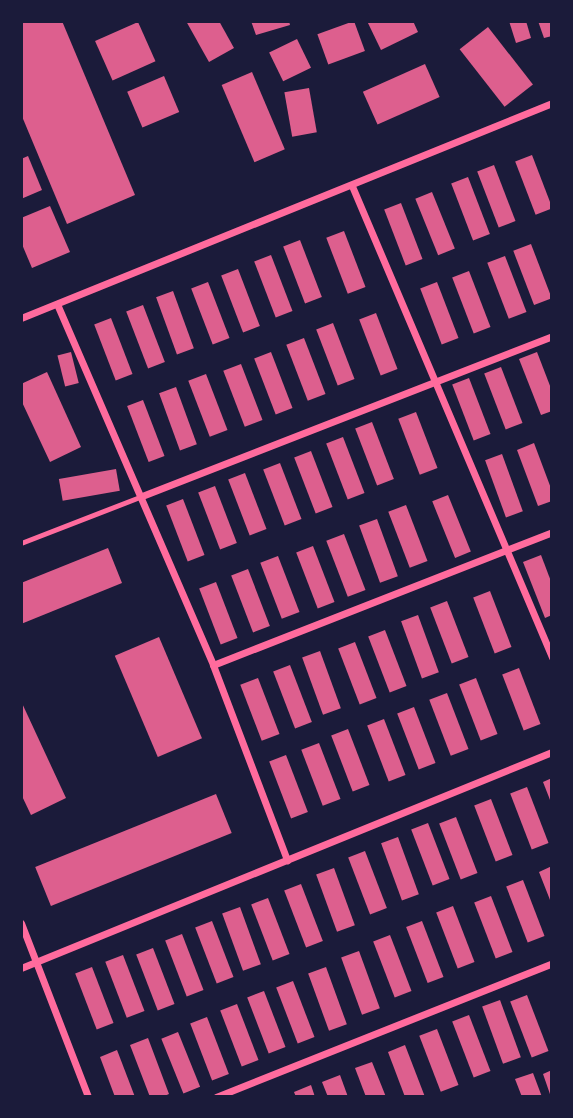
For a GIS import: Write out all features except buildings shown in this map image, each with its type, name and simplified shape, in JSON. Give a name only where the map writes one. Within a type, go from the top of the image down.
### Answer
[{"type":"street","points":[[21,318],[552,103]]},
{"type":"street","points":[[352,186],[552,657]]},
{"type":"street","points":[[57,303],[213,665],[287,860]]},
{"type":"street","points":[[142,496],[435,379],[552,336]]},
{"type":"street","points":[[213,665],[552,532]]},
{"type":"street","points":[[21,968],[552,752]]},
{"type":"street","points":[[21,923],[88,1097]]},
{"type":"street","points":[[216,1097],[552,963]]},
{"type":"lane","points":[[21,543],[142,496]]}]
